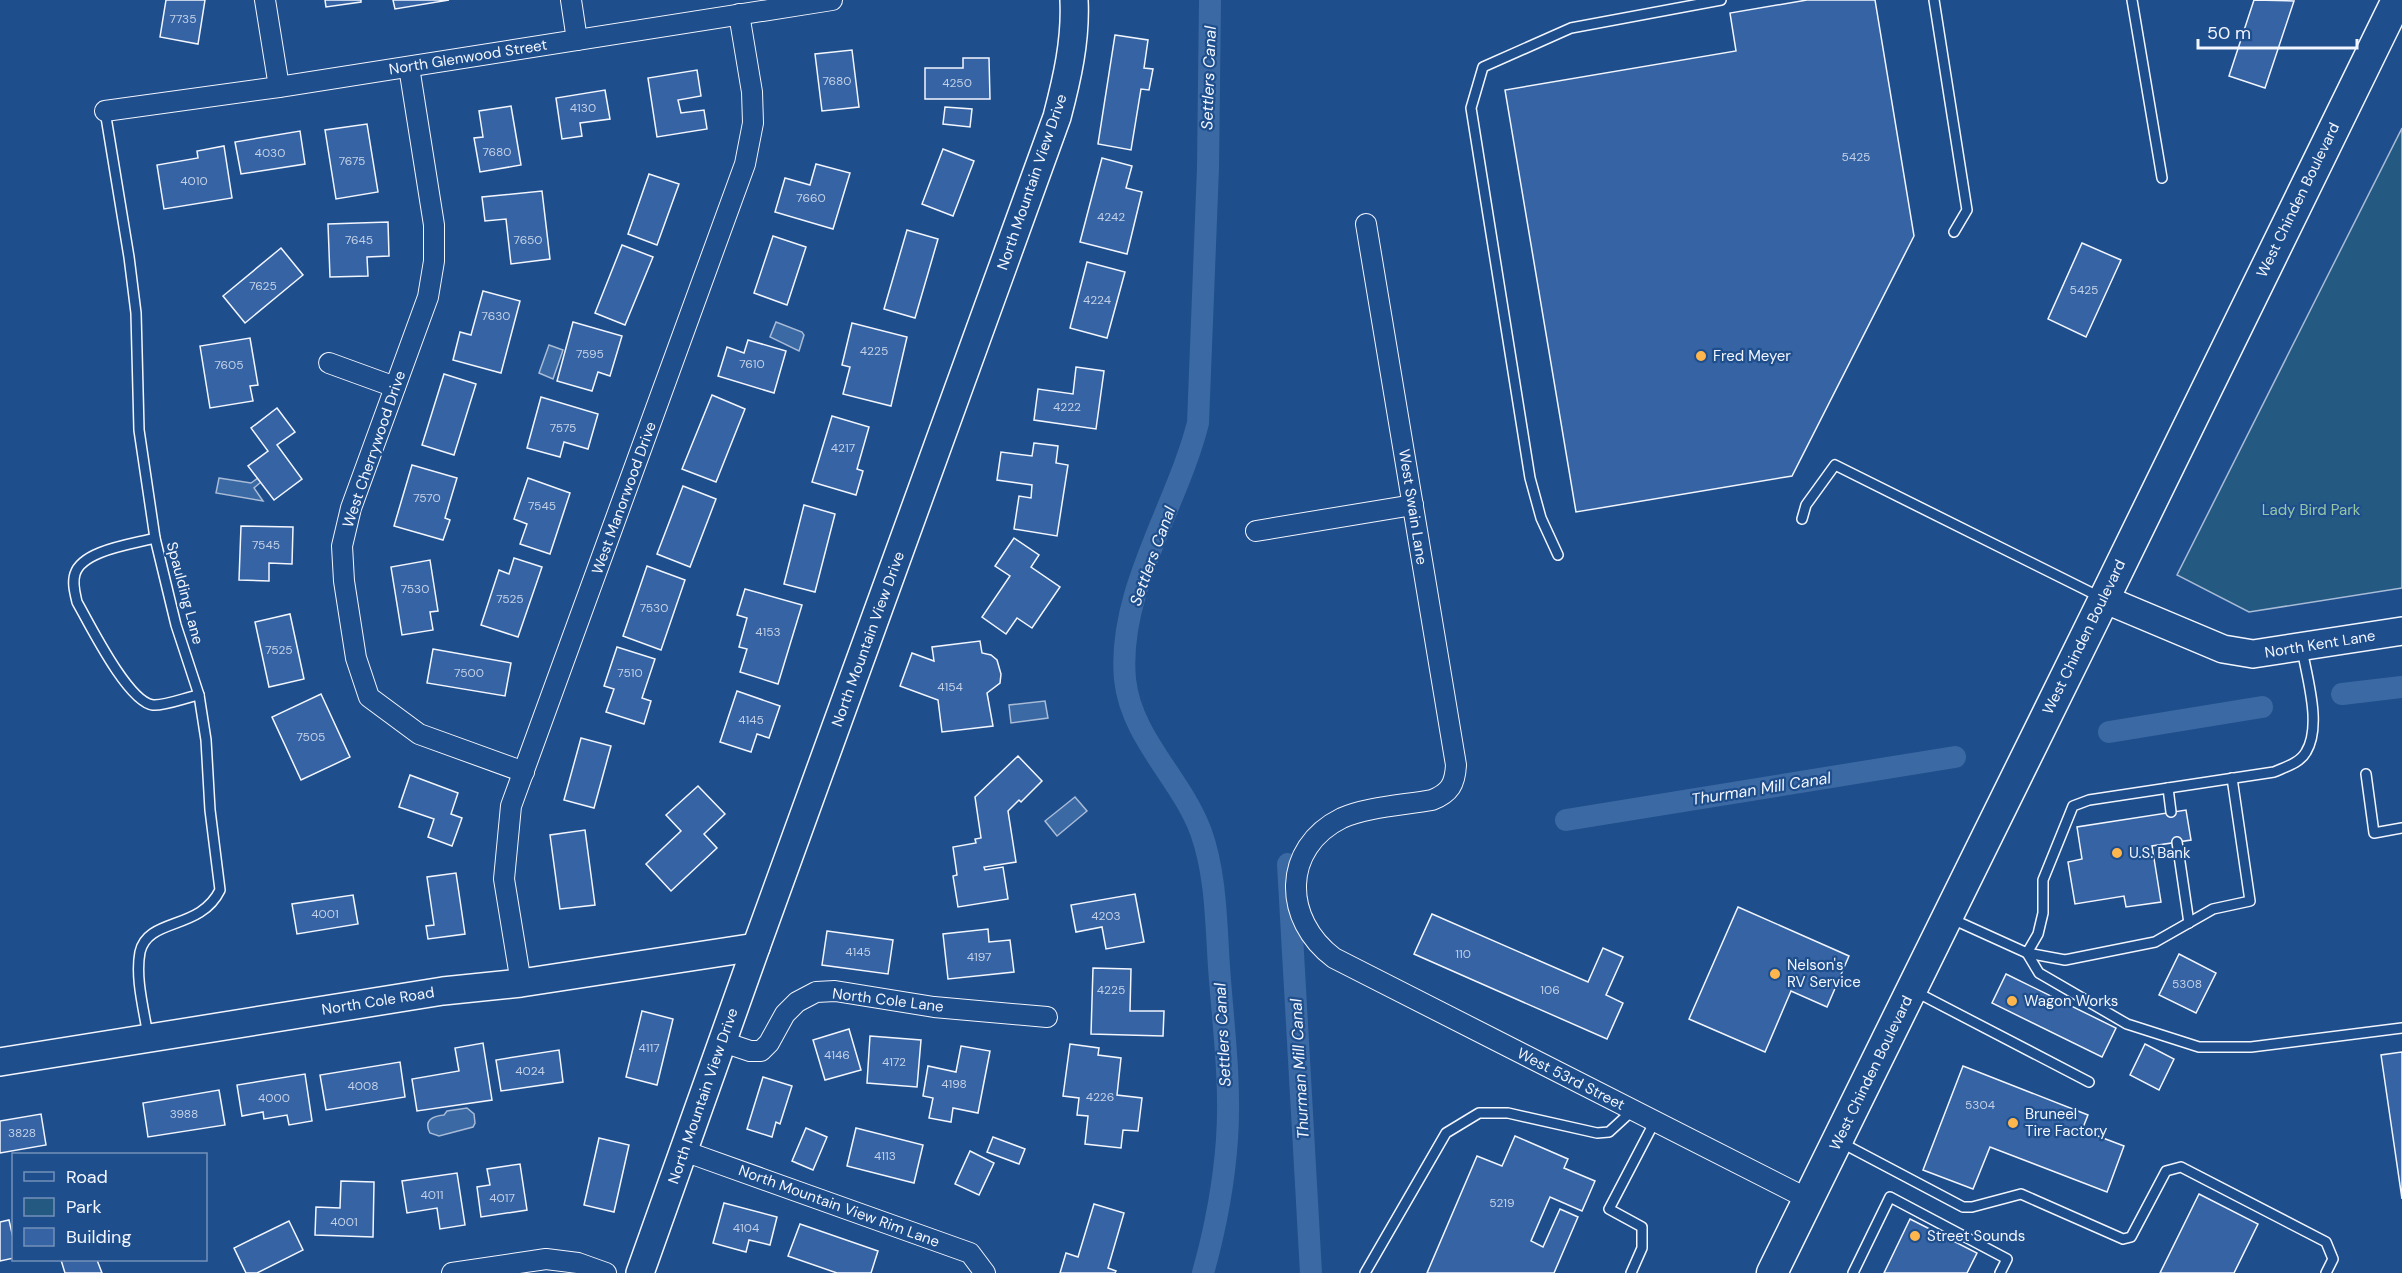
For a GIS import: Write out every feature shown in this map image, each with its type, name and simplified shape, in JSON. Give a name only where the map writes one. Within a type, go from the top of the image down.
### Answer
[{"type":"main road","name":"North Mountain View Drive","points":[[640,1273],[1057,117],[1070,63],[1075,21],[1074,0]]},
{"type":"main road","name":"West Chinden Boulevard","points":[[1772,1273],[2397,0]]},
{"type":"main road","name":"North Kent Lane","points":[[2104,599],[2223,649],[2253,654],[2402,631]]},
{"type":"main road","name":"North Cole Road","points":[[0,1062],[443,991],[521,983],[756,947]]},
{"type":"street","points":[[265,0],[279,87]]},
{"type":"street","points":[[570,0],[577,40]]},
{"type":"street","name":"North Glenwood Street","points":[[105,111],[279,87],[832,0]]},
{"type":"street","name":"West Manorwood Drive","points":[[521,983],[504,879],[511,806],[745,164],[753,123],[752,92],[740,14]]},
{"type":"street","name":"West Cherrywood Drive","points":[[409,67],[434,225],[434,261],[428,297],[351,508],[342,546],[344,581],[356,658],[369,697],[418,734],[524,772]]},
{"type":"street","name":"West Swain Lane","points":[[1366,224],[1456,765],[1455,779],[1450,789]]},
{"type":"street","points":[[328,363],[395,387]]},
{"type":"street","points":[[1256,531],[1413,505]]},
{"type":"street","name":"West 53rd Street","points":[[1450,789],[1432,800],[1357,813],[1342,818],[1325,828],[1313,840],[1303,857],[1297,874],[1296,893],[1299,912],[1308,934],[1320,948],[1334,958],[1808,1199]]},
{"type":"street","name":"North Cole Lane","points":[[723,1042],[750,1051],[761,1052],[769,1043],[784,1014],[796,1002],[816,992],[835,991],[934,1007],[1047,1017]]},
{"type":"street","name":"North Mountain View Rim Lane","points":[[684,1151],[970,1253],[985,1273]]},
{"type":"street","points":[[452,1273],[546,1259],[578,1263],[606,1273]]},
{"type":"lane","points":[[1558,555],[1541,518],[1530,478],[1471,108],[1483,67],[1571,28],[1721,0]]},
{"type":"lane","points":[[1934,0],[1967,210],[1954,232]]},
{"type":"lane","points":[[2132,0],[2163,178]]},
{"type":"lane","name":"Spaulding Lane","points":[[105,111],[136,313],[139,430],[155,538],[176,626],[199,695],[206,740],[210,810],[220,890],[215,901],[202,913],[180,923],[158,929],[146,939],[139,964],[148,1038]]},
{"type":"lane","points":[[1802,519],[1806,504],[1835,465],[2104,599]]},
{"type":"lane","points":[[155,538],[97,553],[83,561],[75,573],[74,587],[77,602],[128,688],[141,700],[154,705],[199,695]]},
{"type":"lane","points":[[2027,952],[2038,934],[2043,913],[2043,880],[2073,806],[2089,800],[2274,772],[2294,763],[2306,753],[2314,728],[2302,647]]},
{"type":"lane","points":[[2366,774],[2374,833],[2402,828]]},
{"type":"lane","points":[[1947,916],[2027,952],[2065,960],[2155,942],[2213,909],[2250,901],[2232,778]]},
{"type":"lane","points":[[2168,788],[2171,812]]},
{"type":"lane","points":[[2177,842],[2189,923]]},
{"type":"lane","points":[[2027,952],[2039,973],[2127,1024],[2199,1047],[2251,1047],[2402,1028]]},
{"type":"lane","points":[[1912,989],[2089,1082]]},
{"type":"lane","points":[[1365,1273],[1446,1133],[1479,1113],[1508,1113],[1597,1133],[1609,1132],[1633,1110]]},
{"type":"lane","points":[[1630,1273],[1642,1248],[1641,1227],[1609,1209],[1655,1121]]},
{"type":"lane","points":[[1838,1141],[1963,1207],[1972,1207],[2021,1194],[2123,1239],[2131,1237],[2166,1171],[2181,1167],[2326,1242],[2332,1258],[2326,1273]]},
{"type":"lane","points":[[1852,1273],[1890,1197],[2007,1259],[2000,1273]]},
{"type":"green space","name":"Lady Bird Park","points":[[2402,128],[2402,588],[2249,612],[2177,575]]},
{"type":"shaded area","points":[[776,322],[802,332],[804,335],[799,351],[770,337]]},
{"type":"shaded area","points":[[549,345],[563,350],[553,379],[539,373]]},
{"type":"shaded area","points":[[219,478],[251,483],[258,478],[261,482],[254,488],[263,501],[216,493]]},
{"type":"shaded area","points":[[1045,701],[1048,718],[1011,723],[1009,705]]},
{"type":"shaded area","points":[[1075,797],[1087,811],[1057,836],[1045,821]]},
{"type":"shaded area","points":[[467,1108],[474,1114],[473,1127],[439,1136],[430,1133],[428,1122],[430,1120],[444,1115],[447,1111]]},
{"type":"building","points":[[166,0],[205,0],[198,44],[160,37]]},
{"type":"building","points":[[325,0],[361,0],[361,2],[326,7]]},
{"type":"building","points":[[393,0],[449,0],[395,9]]},
{"type":"building","name":"Fred Meyer","points":[[1807,0],[1875,0],[1914,236],[1792,476],[1576,512],[1505,90],[1736,51],[1730,13]]},
{"type":"building","points":[[2254,0],[2294,1],[2265,88],[2229,76]]},
{"type":"building","points":[[1115,35],[1148,40],[1144,68],[1153,69],[1149,90],[1141,89],[1131,150],[1098,144]]},
{"type":"building","points":[[852,50],[859,107],[822,111],[815,54]]},
{"type":"building","points":[[963,58],[989,58],[990,99],[925,99],[925,68],[963,68]]},
{"type":"building","points":[[697,70],[701,96],[678,100],[681,113],[704,110],[707,129],[657,137],[648,78]]},
{"type":"building","points":[[605,90],[610,119],[580,123],[582,136],[562,139],[556,98]]},
{"type":"building","points":[[511,106],[521,165],[480,172],[474,138],[483,137],[479,111]]},
{"type":"building","points":[[945,107],[972,109],[970,127],[943,124]]},
{"type":"building","points":[[367,124],[378,192],[336,199],[325,130]]},
{"type":"building","points":[[300,131],[305,164],[241,174],[235,142]]},
{"type":"building","points":[[224,146],[232,198],[164,209],[157,165],[198,158],[197,151]]},
{"type":"building","points":[[943,149],[974,161],[953,216],[922,204]]},
{"type":"building","points":[[1102,158],[1132,166],[1126,188],[1142,192],[1127,254],[1080,242]]},
{"type":"building","points":[[816,164],[850,173],[833,229],[775,212],[785,178],[810,185]]},
{"type":"building","points":[[649,174],[679,184],[657,245],[628,234]]},
{"type":"building","points":[[542,191],[550,259],[511,264],[506,219],[485,221],[482,197]]},
{"type":"building","points":[[388,222],[389,256],[367,257],[368,276],[330,277],[328,224]]},
{"type":"building","points":[[907,230],[938,239],[915,318],[884,309]]},
{"type":"building","points":[[773,236],[806,247],[787,305],[754,293]]},
{"type":"building","points":[[2082,243],[2121,260],[2086,337],[2048,319]]},
{"type":"building","points":[[622,245],[653,257],[625,325],[595,313]]},
{"type":"building","points":[[281,248],[303,275],[245,323],[223,296]]},
{"type":"building","points":[[1087,262],[1125,272],[1107,338],[1070,328]]},
{"type":"building","points":[[483,291],[520,301],[501,373],[453,360],[460,332],[471,335]]},
{"type":"building","points":[[573,322],[622,336],[610,376],[598,372],[592,391],[557,381]]},
{"type":"building","points":[[852,323],[907,337],[891,406],[843,394],[850,367],[842,365]]},
{"type":"building","points":[[250,338],[258,385],[250,386],[253,401],[210,408],[200,346]]},
{"type":"building","points":[[748,340],[786,351],[774,393],[718,376],[727,347],[744,353]]},
{"type":"building","points":[[1076,367],[1104,371],[1096,429],[1034,420],[1038,389],[1073,394]]},
{"type":"building","points":[[444,374],[476,384],[454,455],[422,445]]},
{"type":"building","points":[[712,395],[745,409],[716,482],[682,469]]},
{"type":"building","points":[[541,397],[598,414],[588,449],[564,442],[560,457],[527,448]]},
{"type":"building","points":[[277,408],[295,432],[277,445],[302,479],[274,500],[248,466],[268,451],[251,428]]},
{"type":"building","points":[[832,416],[869,427],[857,469],[863,471],[856,495],[812,482]]},
{"type":"building","points":[[1034,443],[1058,446],[1056,463],[1068,465],[1057,536],[1014,529],[1019,496],[1031,498],[1032,485],[997,480],[1001,452],[1032,456]]},
{"type":"building","points":[[412,465],[457,478],[445,518],[450,520],[443,540],[394,526]]},
{"type":"building","points":[[528,478],[570,493],[550,554],[520,544],[527,524],[514,519]]},
{"type":"building","points":[[683,486],[716,499],[690,567],[657,554]]},
{"type":"building","points":[[804,505],[835,514],[815,592],[784,584]]},
{"type":"building","points":[[241,526],[293,527],[292,564],[269,563],[269,581],[239,580]]},
{"type":"building","points":[[1014,538],[1039,555],[1031,567],[1060,587],[1032,628],[1017,618],[1006,634],[982,617],[1010,576],[995,566]]},
{"type":"building","points":[[514,558],[542,567],[518,637],[481,625],[499,570],[509,574]]},
{"type":"building","points":[[430,560],[438,611],[430,612],[433,630],[402,635],[391,567]]},
{"type":"building","points":[[647,566],[685,580],[661,650],[623,636]]},
{"type":"building","points":[[745,589],[802,605],[778,684],[740,672],[747,649],[739,647],[747,618],[737,615]]},
{"type":"building","points":[[290,614],[304,679],[269,687],[255,622]]},
{"type":"building","points":[[980,641],[982,653],[991,655],[997,660],[1001,674],[1000,683],[987,693],[993,726],[942,732],[938,700],[900,686],[912,653],[934,661],[932,647]]},
{"type":"building","points":[[617,647],[655,659],[642,698],[651,701],[644,724],[606,712],[614,689],[604,686]]},
{"type":"building","points":[[433,649],[511,663],[505,696],[427,683]]},
{"type":"building","points":[[737,691],[780,706],[769,738],[757,734],[751,752],[720,742]]},
{"type":"building","points":[[321,694],[350,757],[301,780],[272,717]]},
{"type":"building","points":[[581,738],[611,746],[594,808],[564,800]]},
{"type":"building","points":[[1018,756],[1042,781],[1021,802],[1019,800],[1008,811],[1016,862],[984,867],[985,870],[1003,867],[1008,899],[958,907],[953,876],[957,875],[953,847],[976,843],[975,839],[981,838],[975,797]]},
{"type":"building","points":[[410,775],[458,793],[451,814],[462,818],[452,846],[428,837],[434,819],[399,807]]},
{"type":"building","points":[[698,786],[725,814],[704,834],[717,848],[671,891],[646,864],[681,831],[666,815]]},
{"type":"building","name":"U.S. Bank","points":[[2186,810],[2191,840],[2152,846],[2161,902],[2126,907],[2124,896],[2075,904],[2068,862],[2082,859],[2077,827]]},
{"type":"building","points":[[585,830],[595,905],[560,909],[550,835]]},
{"type":"building","points":[[456,873],[465,934],[428,939],[426,926],[434,925],[427,877]]},
{"type":"building","points":[[1135,894],[1144,942],[1106,949],[1102,927],[1076,932],[1071,905]]},
{"type":"building","points":[[353,895],[358,924],[297,934],[292,904]]},
{"type":"building","name":"Nelson's RV Service","points":[[1738,907],[1849,956],[1827,1007],[1791,991],[1765,1052],[1689,1019]]},
{"type":"building","points":[[1432,914],[1588,982],[1603,948],[1623,957],[1606,995],[1623,1003],[1607,1039],[1414,954]]},
{"type":"building","points":[[988,929],[989,942],[1010,940],[1014,972],[948,979],[943,934]]},
{"type":"building","points":[[827,931],[893,940],[888,974],[822,965]]},
{"type":"building","points":[[2179,954],[2216,973],[2196,1013],[2159,995]]},
{"type":"building","points":[[1093,968],[1131,969],[1130,1011],[1164,1011],[1163,1036],[1091,1034]]},
{"type":"building","points":[[2006,974],[2116,1028],[2102,1057],[1992,1003]]},
{"type":"building","points":[[642,1011],[673,1019],[657,1085],[626,1077]]},
{"type":"building","points":[[849,1029],[861,1070],[825,1080],[813,1040]]},
{"type":"building","points":[[870,1036],[921,1040],[917,1087],[867,1083]]},
{"type":"building","points":[[483,1043],[492,1100],[417,1111],[412,1079],[459,1071],[455,1048]]},
{"type":"building","points":[[1070,1044],[1099,1048],[1098,1055],[1121,1058],[1117,1095],[1142,1098],[1138,1131],[1123,1130],[1121,1148],[1085,1144],[1088,1116],[1077,1115],[1079,1098],[1063,1096]]},
{"type":"building","points":[[2145,1044],[2174,1059],[2159,1090],[2130,1075]]},
{"type":"building","points":[[961,1046],[990,1051],[978,1113],[953,1108],[951,1122],[929,1118],[933,1098],[923,1096],[928,1066],[956,1072]]},
{"type":"building","points":[[559,1050],[563,1082],[501,1091],[496,1060]]},
{"type":"building","points":[[2402,1052],[2402,1199],[2381,1055]]},
{"type":"building","points":[[400,1062],[405,1097],[326,1110],[320,1075]]},
{"type":"building","name":"Bruneel Tire Factory","points":[[1963,1066],[2088,1115],[2082,1130],[2124,1146],[2107,1192],[1990,1147],[1973,1189],[1923,1170]]},
{"type":"building","points":[[305,1074],[312,1121],[289,1125],[287,1115],[264,1119],[263,1112],[242,1116],[237,1085]]},
{"type":"building","points":[[763,1077],[792,1086],[780,1124],[776,1122],[772,1137],[747,1129]]},
{"type":"building","points":[[219,1090],[225,1125],[148,1137],[143,1103]]},
{"type":"building","points":[[41,1114],[46,1145],[0,1153],[0,1121]]},
{"type":"building","points":[[806,1128],[827,1137],[813,1170],[792,1161]]},
{"type":"building","points":[[856,1128],[923,1145],[914,1183],[847,1166]]},
{"type":"building","points":[[1515,1136],[1568,1159],[1564,1168],[1595,1181],[1582,1211],[1550,1197],[1531,1241],[1543,1247],[1560,1209],[1578,1217],[1554,1273],[1427,1273],[1477,1156],[1502,1166]]},
{"type":"building","points":[[993,1137],[1025,1149],[1019,1164],[987,1152]]},
{"type":"building","points":[[599,1138],[629,1145],[614,1212],[584,1205]]},
{"type":"building","points":[[970,1151],[994,1163],[979,1195],[955,1184]]},
{"type":"building","points":[[520,1164],[527,1210],[481,1217],[477,1187],[490,1185],[487,1169]]},
{"type":"building","points":[[457,1173],[465,1225],[440,1229],[437,1208],[407,1213],[402,1181]]},
{"type":"building","points":[[341,1181],[374,1182],[373,1237],[315,1235],[316,1207],[340,1208]]},
{"type":"building","points":[[2199,1194],[2258,1224],[2234,1273],[2160,1273]]},
{"type":"building","points":[[724,1203],[777,1217],[770,1245],[749,1240],[746,1252],[713,1243]]},
{"type":"building","points":[[1094,1204],[1124,1213],[1108,1268],[1116,1271],[1115,1273],[1060,1273],[1066,1253],[1078,1257]]},
{"type":"building","points":[[1910,1219],[1977,1253],[1967,1273],[1884,1273]]},
{"type":"building","points":[[9,1220],[12,1233],[12,1258],[0,1261],[0,1222]]},
{"type":"building","points":[[289,1221],[303,1250],[257,1273],[246,1273],[234,1248]]},
{"type":"building","points":[[800,1224],[878,1251],[871,1273],[837,1273],[788,1256]]},
{"type":"building","points":[[61,1261],[97,1261],[102,1273],[65,1273]]},
{"type":"waterway","name":"Settlers Canal","points":[[1203,1273],[1221,1189],[1228,1118],[1226,1053],[1210,864],[1201,832],[1192,812],[1146,739],[1129,700],[1125,679],[1125,646],[1130,614],[1139,582],[1189,454],[1198,423],[1208,168],[1210,0]]},
{"type":"waterway","name":"Thurman Mill Canal","points":[[2342,694],[2402,687]]},
{"type":"waterway","name":"Thurman Mill Canal","points":[[2109,732],[2262,707]]},
{"type":"waterway","name":"Thurman Mill Canal","points":[[1566,820],[1955,757]]},
{"type":"waterway","name":"Thurman Mill Canal","points":[[1288,864],[1311,1273]]},
{"type":"place","name":"Fred Meyer","points":[[1701,356]]},
{"type":"place","name":"U.S. Bank","points":[[2117,853]]},
{"type":"place","name":"Nelson's RV Service","points":[[1775,974]]},
{"type":"place","name":"Wagon Works","points":[[2012,1001]]},
{"type":"place","name":"Bruneel Tire Factory","points":[[2013,1123]]},
{"type":"place","name":"Street Sounds","points":[[1915,1236]]}]
